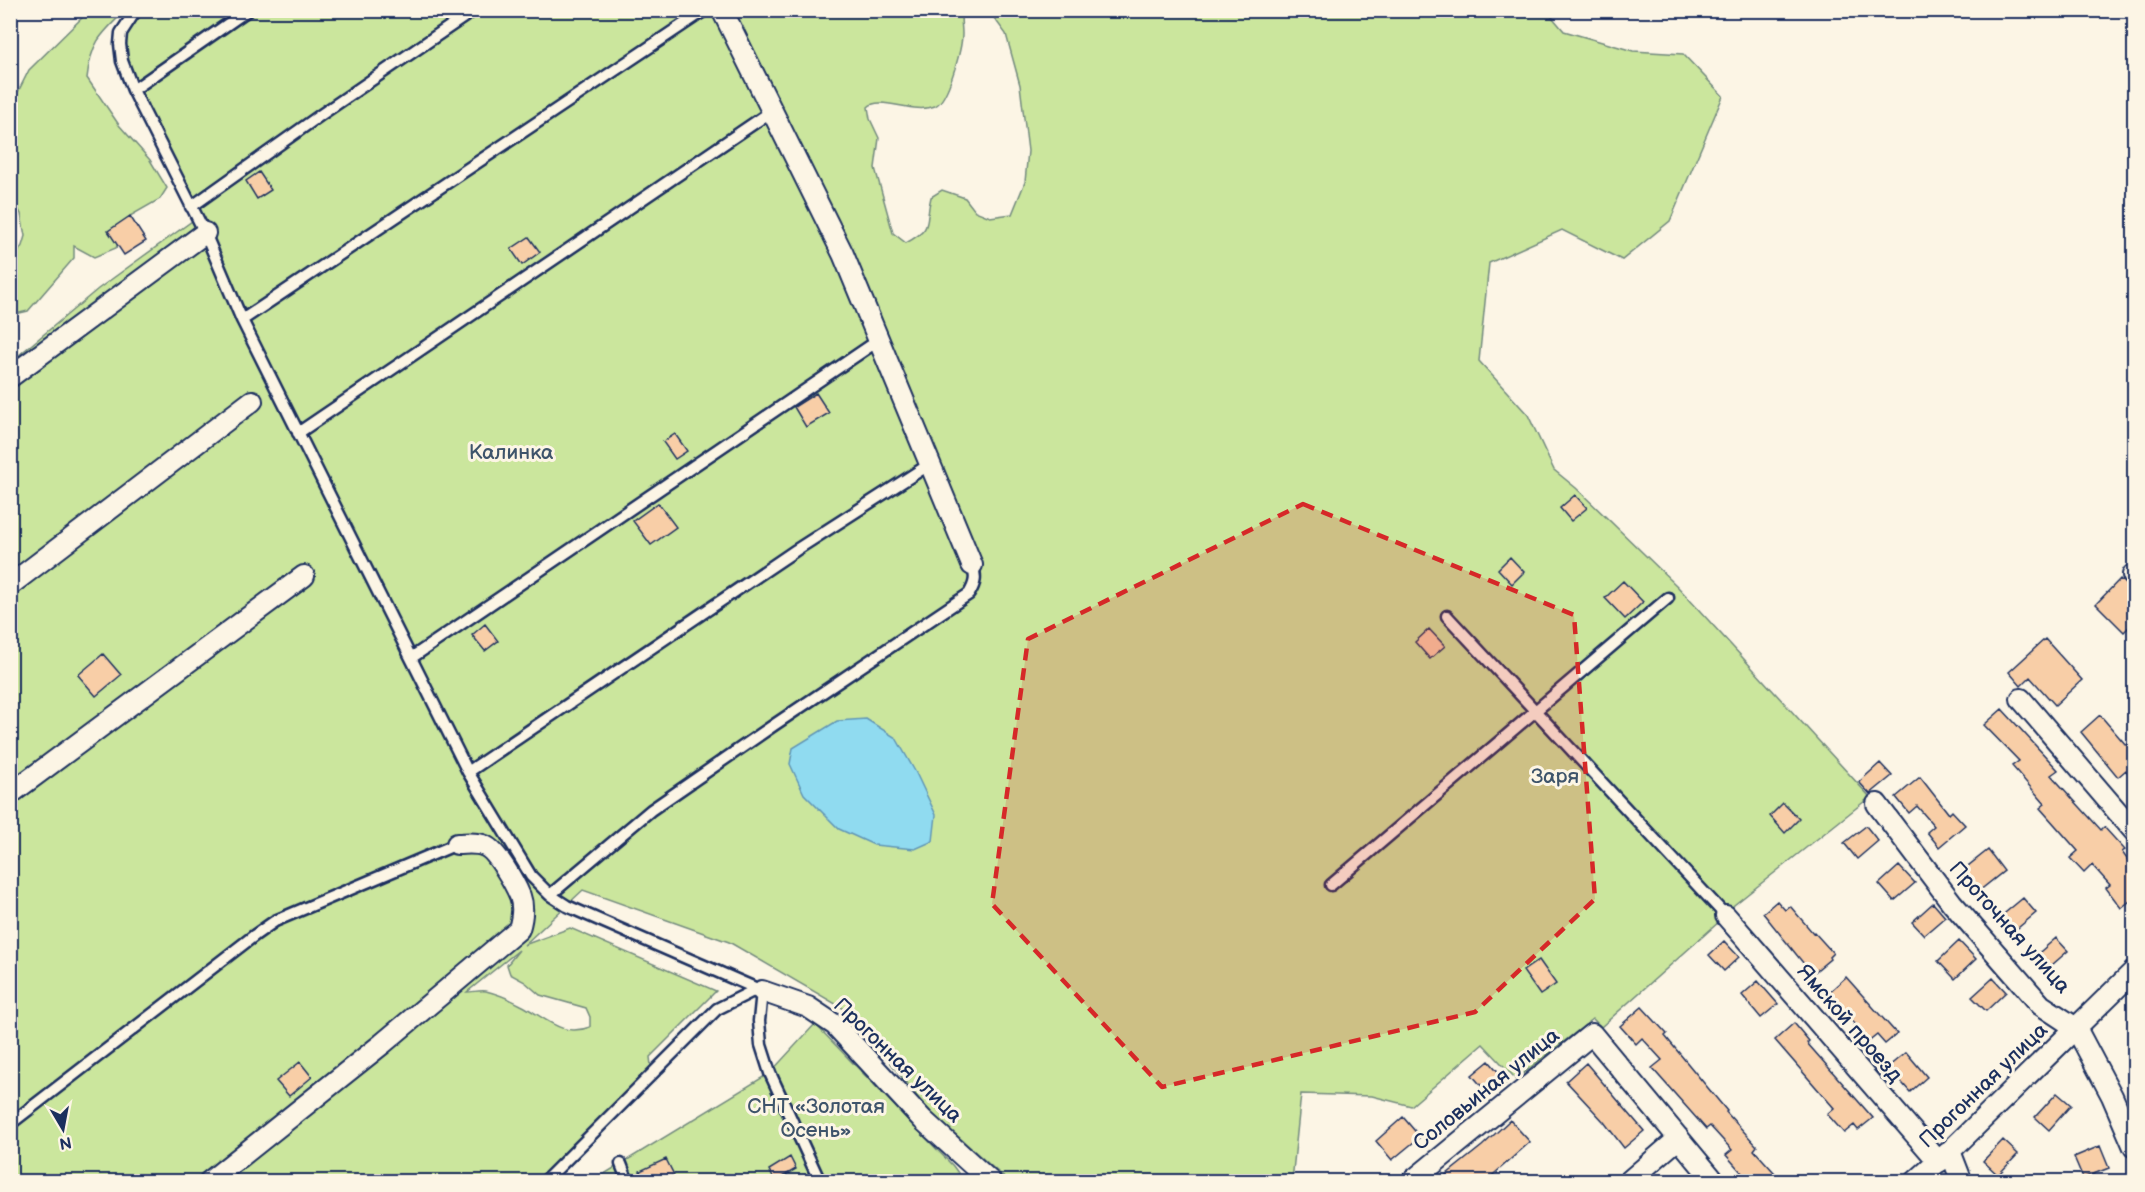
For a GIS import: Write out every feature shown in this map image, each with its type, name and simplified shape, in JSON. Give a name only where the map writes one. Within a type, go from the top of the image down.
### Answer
[{"type":"street","points":[[722,10],[843,254],[972,565]]},
{"type":"street","points":[[10,377],[205,233]]},
{"type":"street","points":[[10,585],[252,401]]},
{"type":"street","points":[[10,794],[304,576]]},
{"type":"street","points":[[2021,699],[2134,831]]},
{"type":"street","name":"Проточная улица","points":[[1877,804],[1952,903],[2041,1005],[2076,1028],[2112,1096],[2134,1147]]},
{"type":"street","points":[[209,1182],[382,1044],[519,929],[522,919],[520,896],[496,855],[487,846],[474,843],[457,844]]},
{"type":"street","name":"Ямской проезд","points":[[1726,916],[1944,1156],[1962,1182]]},
{"type":"street","name":"Прогонная улица","points":[[1915,1182],[2134,971]]},
{"type":"street","name":"Прогонная улица","points":[[762,991],[808,1007],[835,1025],[923,1120],[991,1182]]},
{"type":"street","name":"Соловьиная улица","points":[[1411,1182],[1592,1034],[1679,1138]]},
{"type":"street","points":[[1628,1182],[1679,1138],[1715,1182]]},
{"type":"lane","points":[[136,10],[122,33],[120,44],[122,61],[133,90],[205,233],[242,320],[468,772],[531,876],[550,895],[567,906],[762,991]]},
{"type":"lane","points":[[133,90],[248,10]]},
{"type":"lane","points":[[191,207],[474,10]]},
{"type":"lane","points":[[242,320],[705,10]]},
{"type":"lane","points":[[298,433],[772,111]]},
{"type":"lane","points":[[411,658],[879,340]]},
{"type":"lane","points":[[468,772],[786,556],[930,464]]},
{"type":"lane","points":[[550,895],[651,810],[969,594],[975,585],[972,565]]},
{"type":"lane","points":[[1331,885],[1668,598]]},
{"type":"lane","points":[[1447,616],[1726,916]]},
{"type":"lane","points":[[10,1124],[275,921],[457,844]]},
{"type":"lane","points":[[544,1182],[717,1009],[751,992],[762,991]]},
{"type":"lane","points":[[762,991],[759,1021],[761,1045],[770,1073],[819,1182]]},
{"type":"lane","points":[[621,1164],[628,1182]]},
{"type":"highlighted area","points":[[1303,504],[1574,615],[1595,899],[1475,1012],[1162,1087],[992,904],[1028,639]]},
{"type":"green space","points":[[89,11],[125,11],[94,47],[87,78],[119,125],[150,160],[167,188],[160,199],[130,216],[116,248],[94,257],[74,246],[74,258],[28,311],[11,315],[10,265],[22,246],[25,236],[21,214],[11,197],[11,106],[29,70]]},
{"type":"green space","points":[[129,11],[962,11],[960,50],[949,85],[940,102],[927,108],[881,103],[868,107],[870,119],[879,138],[875,168],[893,233],[906,243],[925,229],[931,197],[942,190],[965,198],[975,211],[990,217],[1012,214],[1025,182],[1028,151],[1020,85],[1006,34],[989,11],[1547,11],[1564,31],[1633,51],[1683,54],[1723,96],[1670,221],[1622,260],[1562,230],[1489,263],[1479,361],[1528,415],[1554,470],[1576,488],[1678,587],[1870,797],[1734,905],[1720,921],[1601,1027],[1593,1019],[1516,1079],[1483,1044],[1411,1106],[1372,1096],[1301,1094],[1292,1181],[1008,1181],[924,1106],[853,1014],[729,942],[583,890],[524,945],[570,928],[716,991],[650,1057],[652,1074],[544,1181],[11,1181],[10,357],[13,360],[98,289],[192,221],[117,62],[117,35]],"holes":[[[519,950],[507,965],[510,974],[525,982],[540,995],[586,1008],[590,1017],[590,1027],[580,1030],[562,1028],[499,995],[484,991],[467,992]]]},
{"type":"green space","name":"СНТ «Золотая Осень»","points":[[815,1024],[953,1166],[964,1181],[591,1182],[770,1073]]},
{"type":"water","points":[[866,719],[896,738],[916,773],[936,815],[933,841],[915,849],[874,845],[839,829],[804,794],[790,764],[793,748],[837,721]]},
{"type":"building","points":[[259,172],[271,190],[257,199],[246,181]]},
{"type":"building","points":[[130,216],[146,241],[124,255],[108,231]]},
{"type":"building","points":[[529,237],[540,252],[522,265],[511,249]]},
{"type":"building","points":[[816,393],[829,413],[806,427],[794,407]]},
{"type":"building","points":[[675,434],[687,451],[675,459],[663,442]]},
{"type":"building","points":[[1575,495],[1587,508],[1571,521],[1560,508]]},
{"type":"building","points":[[658,503],[676,527],[651,545],[633,521]]},
{"type":"building","points":[[1510,557],[1524,572],[1512,584],[1498,569]]},
{"type":"building","points":[[2120,579],[2134,593],[2134,622],[2124,632],[2096,604]]},
{"type":"building","points":[[1623,581],[1643,602],[1625,619],[1605,598]]},
{"type":"building","points":[[485,624],[498,641],[485,651],[472,635]]},
{"type":"building","points":[[1429,629],[1445,646],[1430,659],[1415,642]]},
{"type":"building","points":[[2045,639],[2082,680],[2055,705],[2030,677],[2021,686],[2009,672]]},
{"type":"building","points":[[103,654],[121,675],[96,696],[78,675]]},
{"type":"building","points":[[2002,709],[2058,770],[2051,775],[2101,830],[2104,827],[2125,850],[2122,852],[2134,869],[2134,898],[2121,908],[2106,888],[2110,885],[2092,865],[2084,873],[2070,858],[2078,851],[2040,808],[2045,804],[2012,766],[2019,761],[1984,725]]},
{"type":"building","points":[[2100,715],[2126,745],[2129,743],[2134,750],[2134,781],[2126,770],[2118,777],[2081,732]]},
{"type":"building","points":[[1880,763],[1892,776],[1870,794],[1859,782]]},
{"type":"building","points":[[1920,777],[1949,814],[1952,811],[1965,825],[1939,847],[1927,832],[1934,826],[1917,806],[1909,813],[1896,797]]},
{"type":"building","points":[[1783,803],[1799,819],[1785,833],[1770,816]]},
{"type":"building","points":[[1866,826],[1878,841],[1857,859],[1844,843]]},
{"type":"building","points":[[1988,850],[2004,871],[1979,891],[1963,870]]},
{"type":"building","points":[[1899,866],[1915,883],[1894,901],[1879,884]]},
{"type":"building","points":[[2023,898],[2036,913],[2013,932],[2000,917]]},
{"type":"building","points":[[1777,901],[1785,910],[1790,906],[1833,953],[1830,959],[1812,974],[1763,913]]},
{"type":"building","points":[[1933,903],[1945,917],[1924,935],[1912,922]]},
{"type":"building","points":[[2056,938],[2068,951],[2045,971],[2033,958]]},
{"type":"building","points":[[1724,941],[1739,957],[1724,971],[1709,955]]},
{"type":"building","points":[[1959,941],[1976,959],[1955,979],[1938,961]]},
{"type":"building","points":[[1539,960],[1556,984],[1540,995],[1523,971]]},
{"type":"building","points":[[1846,977],[1897,1034],[1885,1044],[1877,1035],[1867,1043],[1853,1026],[1855,1024],[1827,994]]},
{"type":"building","points":[[1993,978],[2006,992],[1986,1011],[1972,997]]},
{"type":"building","points":[[1758,981],[1778,1004],[1761,1018],[1742,995]]},
{"type":"building","points":[[1642,1007],[1667,1034],[1665,1036],[1726,1112],[1757,1146],[1754,1150],[1783,1182],[1750,1182],[1726,1155],[1732,1150],[1710,1126],[1706,1129],[1652,1068],[1662,1060],[1642,1038],[1636,1044],[1620,1026]]},
{"type":"building","points":[[1794,1023],[1809,1041],[1807,1043],[1873,1118],[1858,1130],[1854,1125],[1844,1133],[1827,1114],[1834,1108],[1775,1040]]},
{"type":"building","points":[[1906,1052],[1927,1077],[1910,1092],[1888,1067]]},
{"type":"building","points":[[1489,1061],[1507,1082],[1490,1096],[1472,1075]]},
{"type":"building","points":[[300,1062],[312,1077],[289,1096],[276,1081]]},
{"type":"building","points":[[1586,1063],[1644,1131],[1624,1148],[1604,1122],[1566,1081]]},
{"type":"building","points":[[2057,1093],[2071,1105],[2049,1130],[2035,1117]]},
{"type":"building","points":[[1403,1117],[1420,1137],[1392,1160],[1376,1141]]},
{"type":"building","points":[[1510,1120],[1530,1142],[1485,1182],[1437,1182],[1482,1146]]},
{"type":"building","points":[[2003,1140],[2018,1154],[1998,1175],[1983,1161]]},
{"type":"building","points":[[2100,1146],[2109,1168],[2083,1178],[2074,1157]]},
{"type":"building","points":[[790,1157],[796,1169],[775,1181],[769,1170]]},
{"type":"building","points":[[666,1159],[674,1175],[661,1182],[645,1182],[640,1171]]},
{"type":"park label","name":"Калинка","points":[[511,452]]},
{"type":"park label","name":"Заря","points":[[1555,776]]}]
